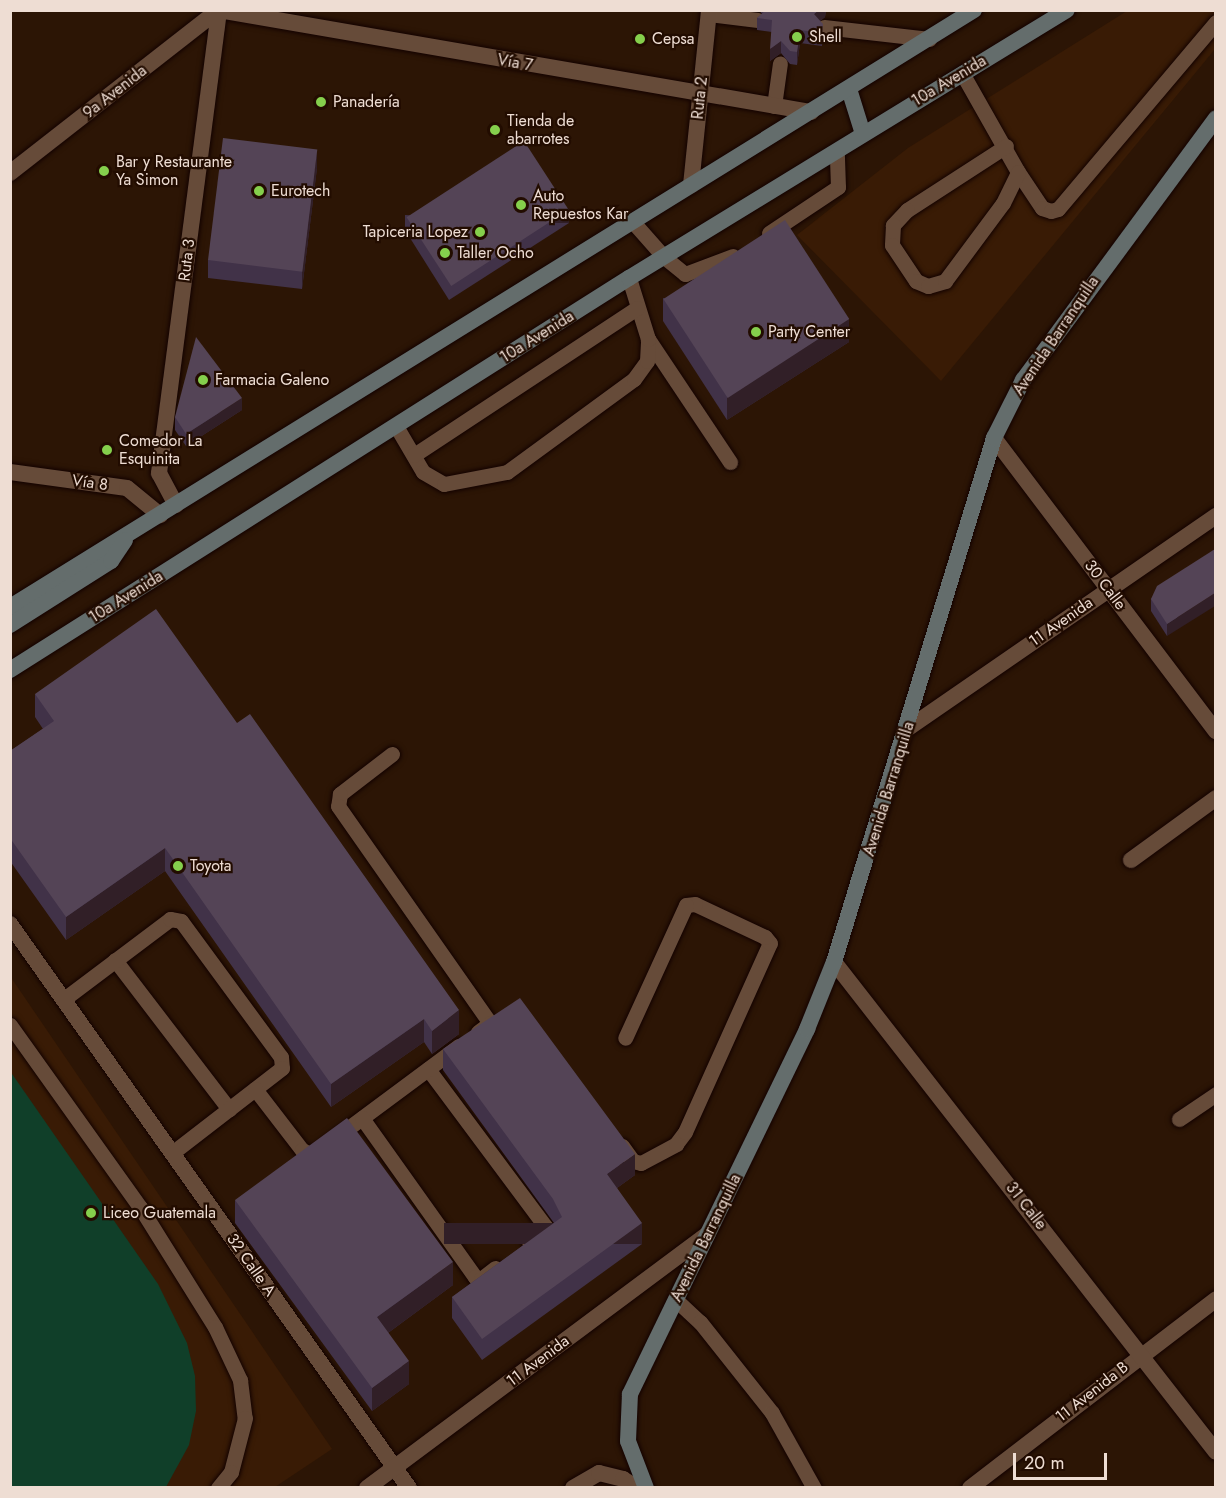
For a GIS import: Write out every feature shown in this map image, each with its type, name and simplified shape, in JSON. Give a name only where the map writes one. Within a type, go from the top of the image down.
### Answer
[{"type":"main road","points":[[10,607],[974,10]]},
{"type":"main road","name":"10a Avenida","points":[[10,670],[629,278],[1066,10]]},
{"type":"main road","points":[[849,89],[863,134]]},
{"type":"main road","name":"Avenida Barranquilla","points":[[646,1488],[628,1441],[630,1394],[807,1029],[834,962],[908,729],[994,438],[1029,371],[1215,118]]},
{"type":"main road","points":[[10,625],[111,561],[128,534]]},
{"type":"street","name":"Vía 7","points":[[219,10],[700,95],[812,112]]},
{"type":"street","name":"9a Avenida","points":[[10,173],[219,10]]},
{"type":"street","name":"Ruta 3","points":[[176,505],[159,473],[219,10]]},
{"type":"street","name":"Ruta 2","points":[[691,185],[709,12]]},
{"type":"street","name":"30 Calle","points":[[994,438],[1215,732]]},
{"type":"street","name":"Vía 8","points":[[10,472],[127,488],[160,515]]},
{"type":"street","name":"11 Avenida","points":[[908,729],[1215,516]]},
{"type":"street","points":[[1131,860],[1215,798]]},
{"type":"street","name":"32 Calle A","points":[[10,924],[409,1488]]},
{"type":"street","name":"31 Calle","points":[[834,962],[1142,1353],[1215,1452]]},
{"type":"street","name":"11 Avenida","points":[[367,1488],[708,1234]]},
{"type":"street","name":"11 Avenida B","points":[[970,1488],[1142,1353],[1215,1299]]},
{"type":"street","points":[[573,1488],[599,1473],[623,1479],[637,1488]]},
{"type":"lane","points":[[709,12],[758,20]]},
{"type":"lane","points":[[962,73],[1006,146],[1018,172],[1042,208],[1052,212],[1058,209],[1215,22]]},
{"type":"lane","points":[[824,27],[929,39]]},
{"type":"lane","points":[[774,106],[780,63]]},
{"type":"lane","points":[[1006,146],[907,210],[893,225],[892,245],[916,281],[928,286],[945,281],[1003,203],[1018,172]]},
{"type":"lane","points":[[633,222],[664,257],[685,274],[728,259],[838,187],[837,150]]},
{"type":"lane","points":[[629,278],[648,339],[730,462]]},
{"type":"lane","points":[[414,455],[637,308]]},
{"type":"lane","points":[[396,426],[423,472],[444,484],[507,472],[634,379],[646,361],[648,339]]},
{"type":"lane","points":[[392,754],[340,794],[338,806],[490,1023]]},
{"type":"lane","points":[[612,1132],[633,1161],[641,1163],[676,1144],[685,1132],[770,944],[765,937],[694,904],[687,905],[625,1038]]},
{"type":"lane","points":[[64,999],[170,919],[181,921],[281,1058],[282,1068],[172,1153]]},
{"type":"lane","points":[[115,960],[229,1109]]},
{"type":"lane","points":[[255,1089],[302,1150],[312,1155],[507,1012]]},
{"type":"lane","points":[[10,1025],[140,1207],[215,1327],[240,1380],[245,1418],[231,1472],[218,1488]]},
{"type":"lane","points":[[362,1118],[475,1277],[481,1279],[545,1227],[428,1069]]},
{"type":"lane","points":[[1179,1119],[1215,1094]]},
{"type":"lane","points":[[676,1300],[700,1322],[772,1413],[814,1488]]},
{"type":"shaded area","points":[[1127,11],[1215,11],[1215,49],[941,381],[797,235],[908,148]]},
{"type":"shaded area","name":"Liceo Guatemala","points":[[10,976],[332,1449],[275,1487],[11,1487]]},
{"type":"green space","points":[[10,1071],[158,1284],[187,1343],[195,1376],[196,1411],[189,1445],[166,1487],[11,1487]]},
{"type":"building","points":[[766,10],[819,10],[814,14],[823,24],[822,33],[800,30],[797,52],[790,51],[781,41],[770,49],[772,20],[757,18]]},
{"type":"building","points":[[223,138],[317,150],[302,272],[208,260]]},
{"type":"building","points":[[524,141],[569,210],[451,286],[407,217]]},
{"type":"building","name":"Party Center","points":[[785,220],[849,319],[728,398],[663,299]]},
{"type":"building","name":"Farmacia Galeno","points":[[196,337],[242,398],[186,434],[175,417]]},
{"type":"building","points":[[1215,549],[1215,593],[1167,624],[1151,599],[1157,586]]},
{"type":"building","name":"Toyota","points":[[156,609],[237,723],[250,714],[459,1010],[432,1031],[424,1019],[331,1084],[165,848],[66,917],[10,838],[10,751],[54,721],[35,694]]},
{"type":"building","points":[[520,998],[635,1154],[607,1174],[642,1223],[482,1339],[452,1297],[562,1217],[553,1199],[443,1049]]},
{"type":"building","points":[[347,1118],[453,1262],[377,1317],[409,1361],[372,1388],[235,1200]]},
{"type":"place","name":"Shell","points":[[797,37]]},
{"type":"place","name":"Cepsa","points":[[640,39]]},
{"type":"place","name":"Panadería","points":[[321,102]]},
{"type":"place","name":"Tienda de abarrotes","points":[[495,130]]},
{"type":"place","name":"Bar y Restaurante Ya Simon","points":[[104,171]]},
{"type":"place","name":"Eurotech","points":[[259,191]]},
{"type":"place","name":"Auto Repuestos Kar","points":[[521,205]]},
{"type":"place","name":"Tapiceria Lopez","points":[[480,232]]},
{"type":"place","name":"Taller Ocho","points":[[445,253]]},
{"type":"place","name":"Party Center","points":[[756,332]]},
{"type":"place","name":"Farmacia Galeno","points":[[203,380]]},
{"type":"place","name":"Comedor La Esquinita","points":[[107,450]]},
{"type":"place","name":"Toyota","points":[[178,866]]},
{"type":"place","name":"Liceo Guatemala","points":[[91,1213]]}]
